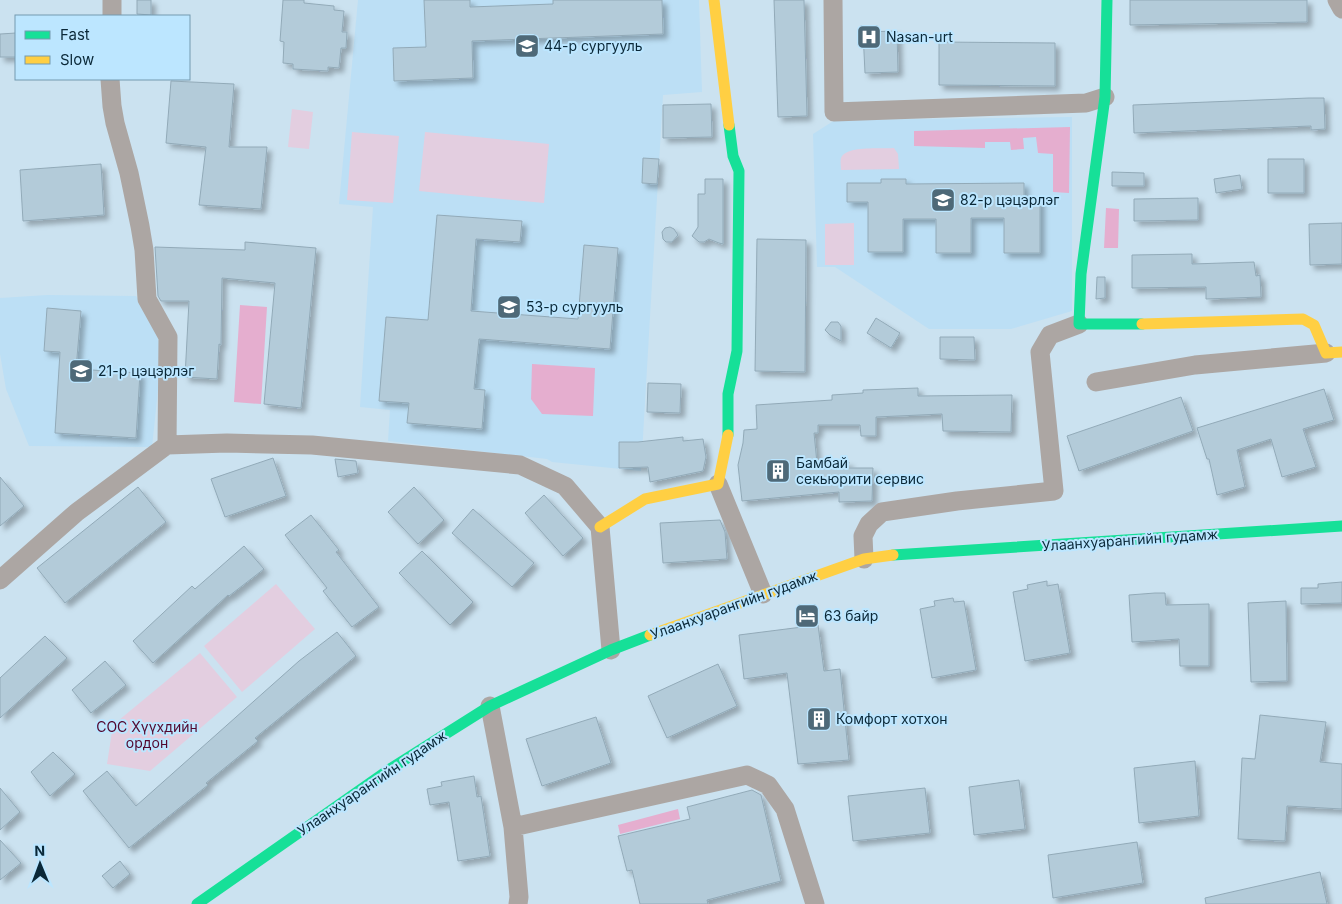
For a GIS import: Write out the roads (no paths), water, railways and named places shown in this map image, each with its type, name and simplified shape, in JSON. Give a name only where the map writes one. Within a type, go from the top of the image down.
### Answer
[{"type":"main road","points":[[600,527],[644,499],[718,484],[728,440],[728,394],[737,351],[740,171],[733,156],[714,0]]},
{"type":"main road","points":[[1107,0],[1104,96],[1081,274],[1079,324],[1157,324],[1303,319],[1314,325],[1334,352]]},
{"type":"main road","name":"Улаанхуарангийн гудамж","points":[[197,904],[390,769],[490,706],[611,650],[763,594],[864,560],[902,554],[1342,526]]},
{"type":"street","points":[[112,0],[112,15]]},
{"type":"street","points":[[833,0],[834,112],[1086,103],[1104,96]]},
{"type":"street","points":[[1337,0],[1342,9]]},
{"type":"street","points":[[110,80],[114,115],[140,226],[147,299],[168,337],[167,445]]},
{"type":"street","points":[[864,560],[863,536],[869,524],[882,512],[957,501],[1054,491],[1040,352],[1050,335],[1079,324]]},
{"type":"street","points":[[1096,382],[1195,365],[1334,352]]},
{"type":"street","points":[[0,580],[77,512],[167,445],[312,445],[520,466],[565,486],[600,527],[611,650]]},
{"type":"street","points":[[718,484],[763,594]]},
{"type":"street","points":[[490,706],[513,827],[519,896],[518,904]]},
{"type":"street","points":[[513,827],[747,775],[768,785],[785,809],[815,904]]},
{"type":"place","name":"Nasan-urt","points":[[869,37]]},
{"type":"place","name":"44-р сургууль","points":[[527,46]]},
{"type":"place","name":"82-р цэцэрлэг","points":[[943,200]]},
{"type":"place","name":"53-р сургууль","points":[[509,307]]},
{"type":"place","name":"21-р цэцэрлэг","points":[[81,371]]},
{"type":"place","name":"Бамбай секьюрити сервис","points":[[778,471]]},
{"type":"place","name":"63 байр","points":[[807,616]]},
{"type":"place","name":"Комфорт хотхон","points":[[819,719]]},
{"type":"park label","name":"СОС Хүүхдийн ордон","points":[[147,736]]}]
